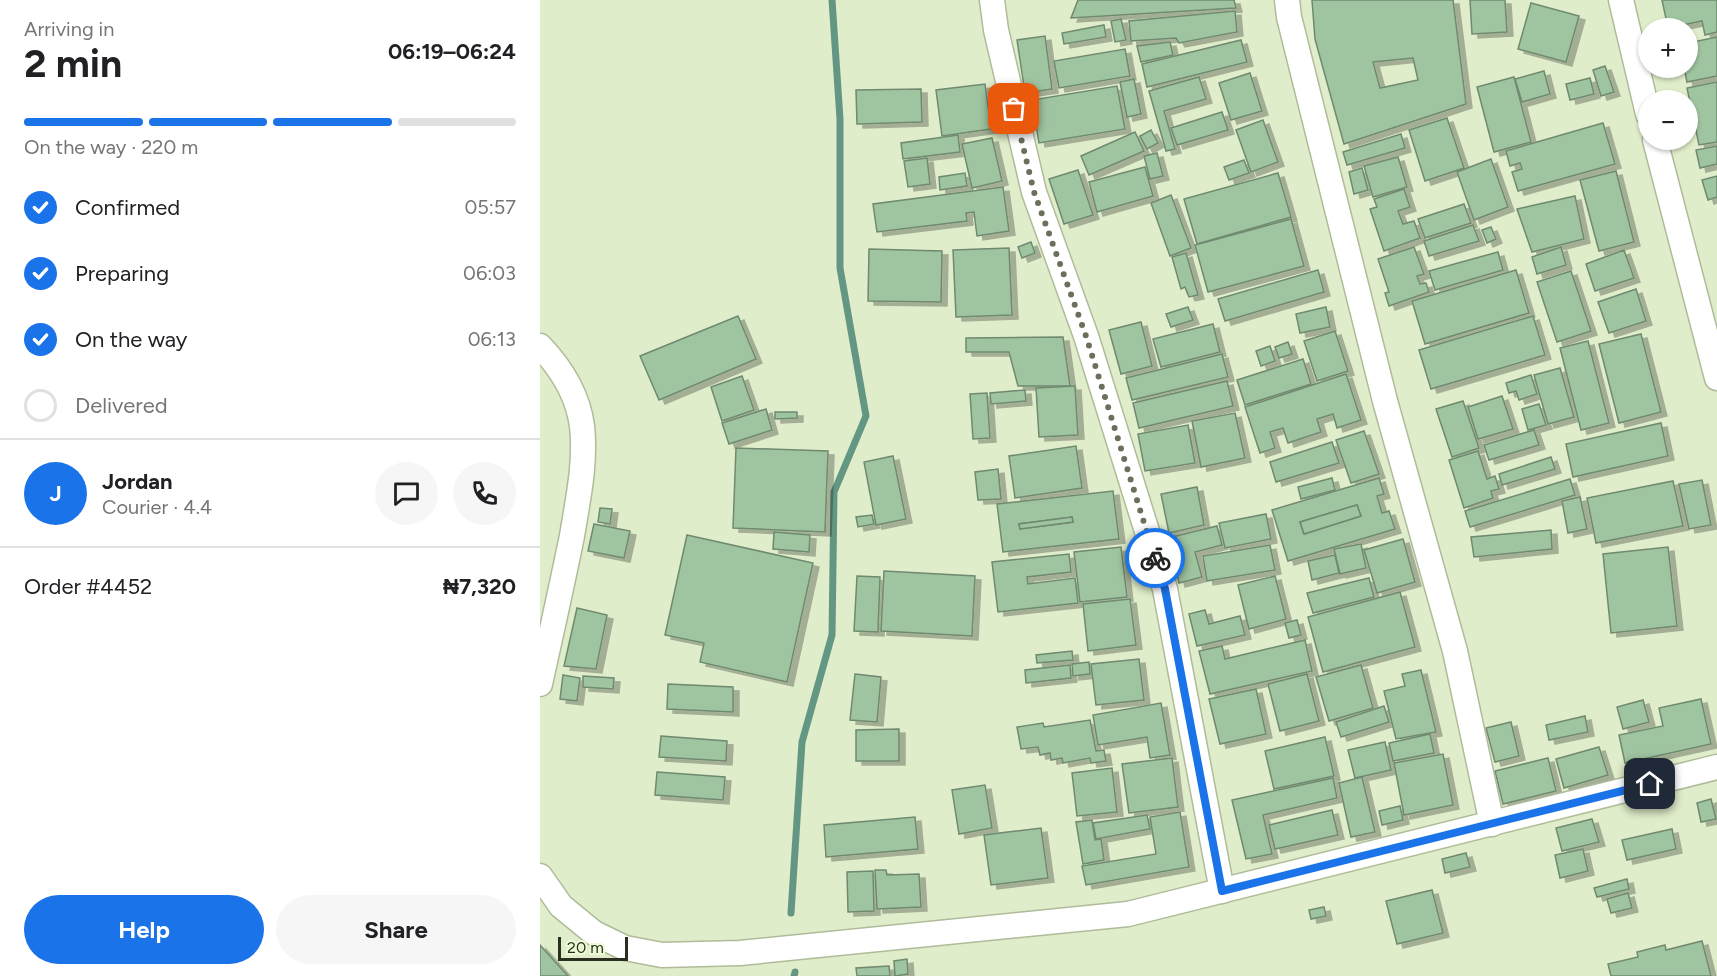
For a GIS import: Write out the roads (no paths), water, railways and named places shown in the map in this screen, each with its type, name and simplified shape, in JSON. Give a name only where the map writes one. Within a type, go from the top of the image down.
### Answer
[{"type":"street","points":[[993,0],[996,30],[1034,192],[1086,336],[1165,589],[1222,891]]},
{"type":"street","points":[[1287,0],[1289,17],[1384,401],[1455,651],[1492,824]]},
{"type":"street","points":[[1621,0],[1642,90]]},
{"type":"street","points":[[1657,150],[1717,378]]},
{"type":"street","points":[[540,346],[552,358],[572,391],[582,425],[583,457],[580,490],[565,577],[540,684]]},
{"type":"street","points":[[540,876],[561,906],[594,933],[626,948],[662,955],[740,953],[1128,914],[1717,767]]},
{"type":"waterway","points":[[791,913],[802,742],[832,635],[834,492],[866,416],[840,268],[840,119],[832,0]]},
{"type":"waterway","points":[[794,976],[795,972]]}]
